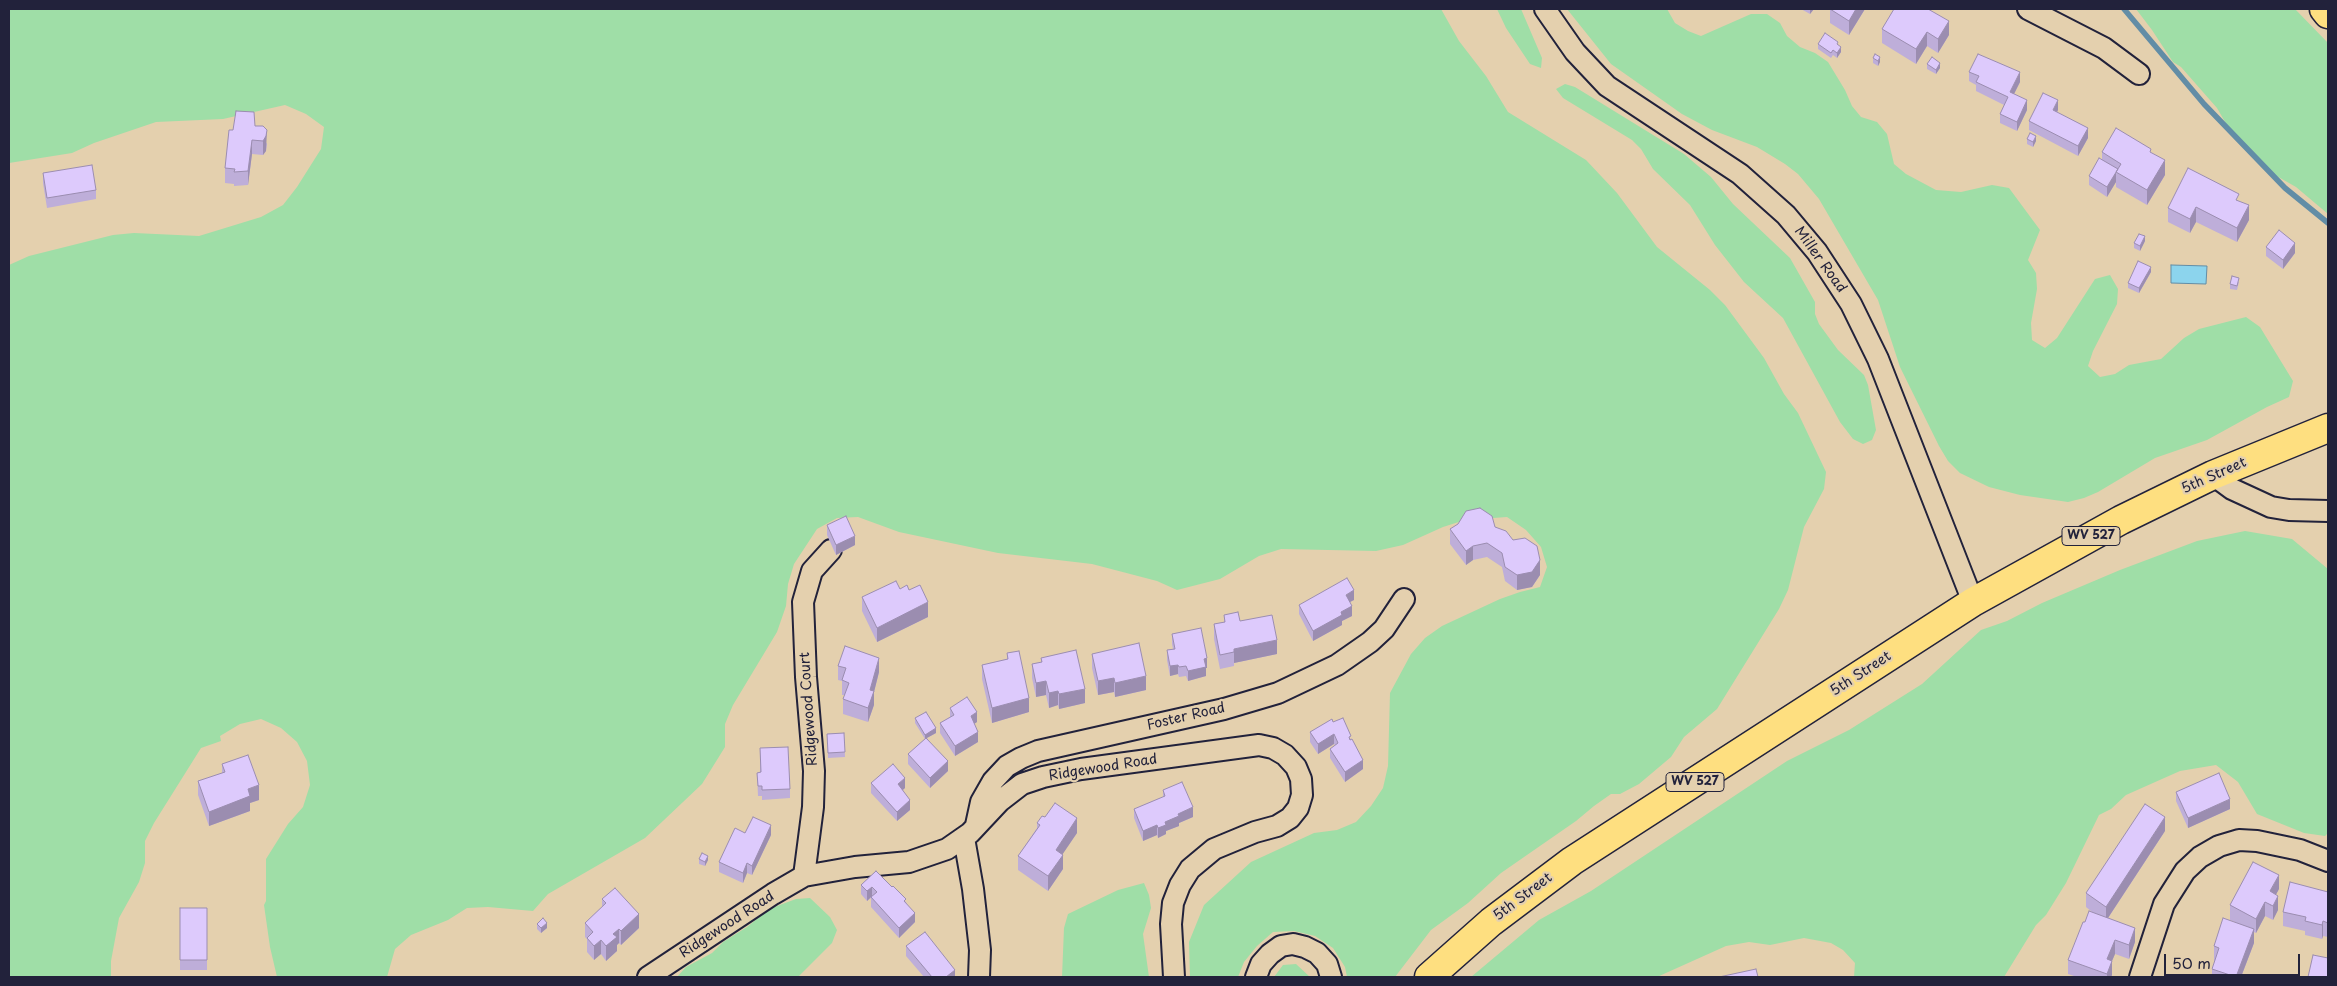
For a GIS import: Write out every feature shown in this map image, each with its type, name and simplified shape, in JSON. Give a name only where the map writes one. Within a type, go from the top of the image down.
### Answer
[{"type":"main road","points":[[2324,9],[2328,14]]},
{"type":"main road","name":"5th Street","points":[[1429,977],[1490,922],[1572,861],[1973,602],[2112,524],[2213,475],[2328,428]]},
{"type":"street","name":"Miller Road","points":[[1545,9],[1575,52],[1607,86],[1740,174],[1786,215],[1817,252],[1851,304],[1878,358],[1973,602]]},
{"type":"street","points":[[2028,9],[2104,48],[2139,74]]},
{"type":"street","points":[[2213,475],[2232,489],[2271,507],[2289,510],[2328,511]]},
{"type":"street","name":"Ridgewood Court","points":[[804,876],[814,807],[814,772],[806,678],[803,602],[812,571],[830,550]]},
{"type":"street","name":"Foster Road","points":[[979,977],[979,941],[973,889],[970,833],[981,802],[993,781],[1007,766],[1038,751],[1224,709],[1278,693],[1337,665],[1370,642],[1390,621],[1404,599]]},
{"type":"street","name":"Ridgewood Road","points":[[648,977],[773,894],[804,876],[855,867],[909,862],[947,849],[970,833],[1000,801],[1022,784],[1043,777],[1081,769],[1259,745],[1273,748],[1286,755],[1296,767],[1302,779],[1302,795],[1298,808],[1290,818],[1277,826],[1255,832],[1214,849],[1190,869],[1180,884],[1174,903],[1172,924],[1174,977]]},
{"type":"street","points":[[2140,977],[2168,896],[2185,871],[2200,857],[2219,846],[2239,840],[2257,841],[2300,850],[2328,861]]},
{"type":"street","points":[[1256,977],[1261,964],[1270,954],[1281,946],[1293,944],[1317,953],[1327,964],[1330,977]]},
{"type":"green space","points":[[9,9],[1441,9],[1459,41],[1486,76],[1508,112],[1586,160],[1617,193],[1657,247],[1710,290],[1725,305],[1764,358],[1784,394],[1798,413],[1826,472],[1824,489],[1804,527],[1788,590],[1779,609],[1717,709],[1684,737],[1671,757],[1639,784],[1620,794],[1611,794],[1576,821],[1501,873],[1468,903],[1431,930],[1395,977],[1347,977],[1345,967],[1333,948],[1315,936],[1294,931],[1273,932],[1257,946],[1244,962],[1238,977],[1190,977],[1189,942],[1204,905],[1251,862],[1314,833],[1337,830],[1356,822],[1371,806],[1383,788],[1388,766],[1390,693],[1411,654],[1425,638],[1442,626],[1500,599],[1540,587],[1547,567],[1541,547],[1526,530],[1507,517],[1465,520],[1443,527],[1403,545],[1376,551],[1281,549],[1259,556],[1220,579],[1177,590],[1157,581],[1092,564],[998,553],[899,532],[858,517],[837,518],[817,529],[794,564],[788,584],[786,606],[777,632],[733,705],[725,724],[725,747],[702,784],[645,838],[548,894],[533,911],[488,907],[467,908],[448,920],[411,935],[395,949],[387,977],[277,977],[270,947],[264,905],[266,901],[266,859],[288,824],[303,807],[310,785],[307,761],[297,742],[281,728],[261,719],[240,724],[220,736],[221,741],[201,748],[154,823],[145,841],[145,863],[139,882],[119,918],[111,961],[111,977],[9,977],[9,265],[29,256],[113,235],[134,233],[199,236],[261,217],[283,205],[297,187],[321,149],[324,127],[306,114],[285,105],[223,119],[156,122],[94,143],[72,153],[9,163]]},
{"type":"green space","points":[[1497,9],[1521,9],[1542,58],[1541,68],[1530,64],[1506,28]]},
{"type":"green space","points":[[1567,9],[1667,9],[1675,23],[1701,36],[1751,14],[1767,14],[1780,23],[1787,36],[1800,47],[1815,53],[1828,62],[1845,90],[1852,106],[1861,117],[1877,122],[1887,134],[1894,164],[1906,174],[1936,190],[1961,192],[1992,185],[2009,188],[2040,230],[2028,260],[2036,273],[2037,289],[2031,323],[2032,340],[2045,348],[2057,338],[2095,279],[2110,275],[2118,289],[2117,304],[2093,351],[2088,366],[2100,377],[2115,374],[2129,365],[2161,359],[2184,338],[2199,329],[2246,317],[2260,327],[2293,381],[2289,397],[2207,440],[2155,458],[2098,492],[2068,502],[2020,495],[1989,487],[1960,473],[1948,461],[1939,446],[1900,367],[1878,300],[1819,199],[1798,174],[1757,147],[1712,130],[1682,114],[1611,64]]},
{"type":"green space","points":[[2136,9],[2295,9],[2328,43],[2328,214],[2296,187],[2266,170],[2235,139],[2217,108],[2181,67],[2173,62]]},
{"type":"green space","points":[[1565,84],[1575,87],[1684,154],[1711,177],[1733,204],[1790,258],[1815,302],[1815,314],[1819,324],[1838,350],[1864,375],[1868,385],[1876,430],[1872,440],[1863,444],[1853,439],[1840,422],[1783,318],[1744,282],[1715,245],[1690,205],[1653,169],[1641,149],[1632,140],[1563,98],[1556,89]]},
{"type":"green space","points":[[2245,531],[2292,539],[2328,569],[2328,833],[2325,836],[2304,833],[2257,814],[2238,782],[2216,765],[2180,771],[2126,795],[2111,809],[2099,815],[2066,883],[2046,915],[2036,925],[2004,977],[1854,977],[1855,963],[1843,950],[1831,943],[1804,938],[1770,945],[1749,942],[1726,946],[1657,977],[1471,977],[1539,920],[1591,891],[1787,761],[1849,730],[1922,684],[1981,630],[2007,621],[2042,603],[2120,570],[2197,541]]},
{"type":"green space","points":[[1144,883],[1149,895],[1151,908],[1143,934],[1149,977],[1062,977],[1064,928],[1068,914],[1118,890]]},
{"type":"green space","points":[[810,898],[830,917],[837,930],[832,943],[798,977],[677,977],[686,967],[712,953],[723,942],[747,927],[769,909],[796,899]]},
{"type":"green space","points":[[1296,964],[1310,977],[1274,977],[1283,965]]},
{"type":"water","points":[[2171,265],[2207,266],[2206,284],[2171,283]]},
{"type":"building","points":[[1830,9],[1856,9],[1849,21]]},
{"type":"building","points":[[1894,9],[1928,9],[1949,21],[1938,39],[1927,32],[1916,49],[1882,29]]},
{"type":"building","points":[[1825,33],[1838,42],[1837,44],[1841,47],[1837,53],[1833,50],[1831,53],[1818,44]]},
{"type":"building","points":[[1875,54],[1880,57],[1878,61],[1873,58]]},
{"type":"building","points":[[1978,54],[2020,72],[2010,92],[2027,100],[2017,122],[2000,114],[2008,97],[1976,82],[1979,76],[1969,72]]},
{"type":"building","points":[[1932,57],[1940,63],[1936,70],[1927,64]]},
{"type":"building","points":[[2043,93],[2058,100],[2053,110],[2088,128],[2078,146],[2029,121]]},
{"type":"building","points":[[236,111],[254,112],[255,126],[263,126],[267,130],[263,141],[252,140],[248,171],[234,172],[235,169],[225,168],[229,130],[233,130]]},
{"type":"building","points":[[2116,128],[2151,149],[2150,152],[2165,160],[2147,190],[2116,172],[2121,164],[2102,152]]},
{"type":"building","points":[[2030,133],[2036,136],[2033,142],[2027,139]]},
{"type":"building","points":[[2099,158],[2118,169],[2107,187],[2089,176]]},
{"type":"building","points":[[92,165],[96,190],[47,198],[43,173]]},
{"type":"building","points":[[2188,168],[2239,194],[2236,200],[2249,205],[2237,228],[2196,207],[2190,219],[2168,208]]},
{"type":"building","points":[[2279,230],[2295,243],[2283,260],[2266,247]]},
{"type":"building","points":[[2139,234],[2145,236],[2140,246],[2134,243]]},
{"type":"building","points":[[2138,261],[2151,267],[2139,288],[2128,283]]},
{"type":"building","points":[[2232,276],[2239,278],[2237,286],[2230,284]]},
{"type":"building","points":[[1480,508],[1492,516],[1495,527],[1506,531],[1513,540],[1525,538],[1537,546],[1540,560],[1532,572],[1517,575],[1505,567],[1502,553],[1487,543],[1473,546],[1466,551],[1450,529],[1458,524],[1466,511]]},
{"type":"building","points":[[846,516],[855,536],[836,545],[827,525]]},
{"type":"building","points":[[1347,578],[1354,590],[1346,595],[1352,606],[1341,612],[1342,615],[1313,631],[1299,605]]},
{"type":"building","points":[[896,581],[900,589],[907,585],[909,590],[920,585],[928,602],[877,628],[862,597]]},
{"type":"building","points":[[1238,612],[1240,621],[1272,615],[1277,640],[1234,649],[1234,652],[1220,655],[1214,624],[1225,622],[1224,615]]},
{"type":"building","points":[[1201,628],[1207,658],[1204,659],[1206,667],[1188,671],[1186,666],[1170,666],[1167,650],[1175,649],[1172,634]]},
{"type":"building","points":[[1139,643],[1146,676],[1115,683],[1114,678],[1098,681],[1092,654]]},
{"type":"building","points":[[845,646],[879,658],[870,690],[874,691],[868,708],[843,699],[849,683],[842,680],[846,668],[838,666]]},
{"type":"building","points":[[1076,650],[1085,689],[1059,694],[1058,691],[1049,693],[1046,681],[1036,683],[1032,664],[1042,662],[1041,658]]},
{"type":"building","points":[[1019,651],[1029,698],[992,708],[982,665],[1008,659],[1007,653]]},
{"type":"building","points":[[967,697],[977,712],[971,716],[978,732],[955,746],[940,723],[954,715],[950,708]]},
{"type":"building","points":[[926,712],[936,728],[925,735],[915,718]]},
{"type":"building","points":[[1343,718],[1351,736],[1349,737],[1350,740],[1352,739],[1363,760],[1345,772],[1330,749],[1338,743],[1334,734],[1318,744],[1310,732],[1332,719],[1333,722]]},
{"type":"building","points":[[844,733],[845,752],[828,753],[827,734]]},
{"type":"building","points":[[926,738],[948,761],[930,778],[908,754]]},
{"type":"building","points":[[788,747],[790,789],[762,790],[762,786],[758,786],[757,773],[761,772],[760,748]]},
{"type":"building","points":[[248,755],[259,785],[248,789],[250,796],[209,812],[198,781],[225,772],[222,764]]},
{"type":"building","points":[[893,764],[905,778],[898,784],[910,800],[897,812],[871,783]]},
{"type":"building","points":[[2219,773],[2230,799],[2188,818],[2176,792]]},
{"type":"building","points":[[1182,782],[1193,807],[1165,822],[1166,825],[1158,828],[1157,825],[1143,831],[1134,809],[1165,796],[1163,790]]},
{"type":"building","points":[[1055,803],[1077,818],[1056,850],[1063,855],[1048,876],[1018,856],[1040,825],[1037,823],[1042,816],[1045,817]]},
{"type":"building","points":[[2145,804],[2165,817],[2106,907],[2086,893]]},
{"type":"building","points":[[753,817],[771,825],[752,866],[747,863],[743,873],[719,862],[735,828],[745,833]]},
{"type":"building","points":[[702,853],[708,856],[705,862],[699,859]]},
{"type":"building","points":[[2253,862],[2279,875],[2270,891],[2278,896],[2273,906],[2265,902],[2256,919],[2230,905]]},
{"type":"building","points":[[876,871],[906,899],[904,901],[915,913],[899,928],[871,897],[877,892],[872,887],[867,891],[861,885]]},
{"type":"building","points":[[2290,882],[2328,892],[2328,923],[2323,921],[2322,925],[2305,921],[2306,917],[2283,912]]},
{"type":"building","points":[[615,888],[639,914],[621,931],[619,929],[613,934],[617,937],[606,946],[601,940],[594,946],[587,938],[593,932],[585,923],[606,903],[602,899]]},
{"type":"building","points":[[180,908],[207,908],[207,960],[180,960]]},
{"type":"building","points":[[2089,911],[2135,928],[2129,945],[2115,940],[2107,959],[2112,961],[2107,974],[2068,960]]},
{"type":"building","points":[[543,918],[547,923],[541,928],[537,924]]},
{"type":"building","points":[[2223,918],[2254,929],[2236,977],[2212,969],[2219,948],[2214,946]]},
{"type":"building","points":[[925,932],[955,970],[946,977],[932,977],[906,946]]},
{"type":"building","points":[[2313,955],[2328,958],[2328,977],[2308,977]]},
{"type":"building","points":[[1756,969],[1758,977],[1719,977]]},
{"type":"waterway","points":[[2124,9],[2204,104],[2285,188],[2328,223]]}]
